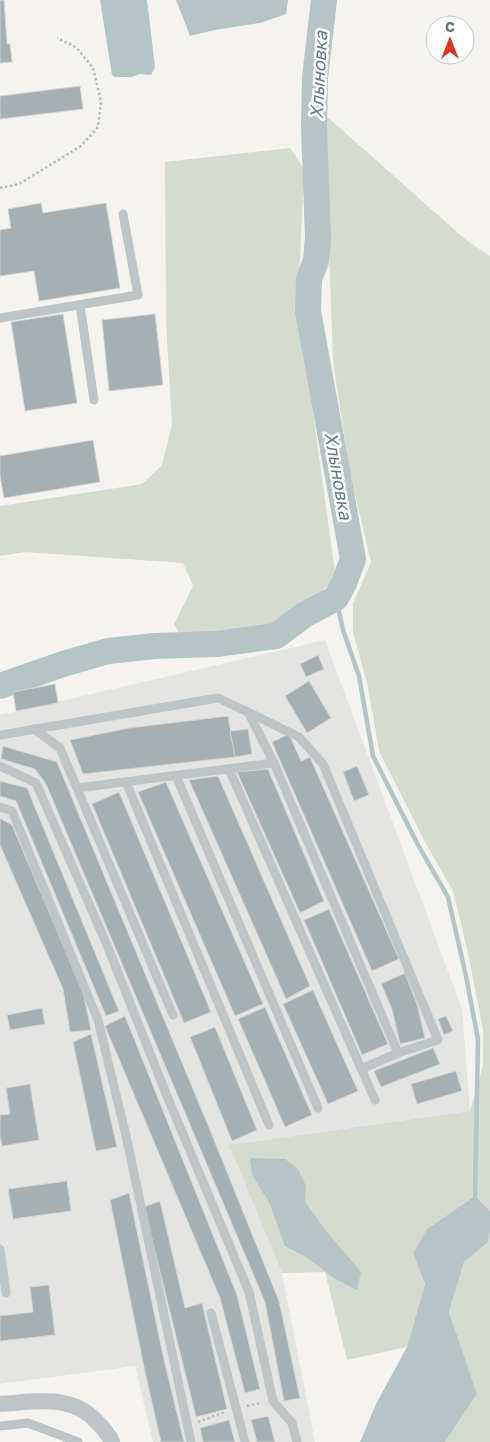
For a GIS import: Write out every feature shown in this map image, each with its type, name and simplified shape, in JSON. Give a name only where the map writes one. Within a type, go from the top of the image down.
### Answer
[{"type":"street","points":[[0,1404],[46,1401],[62,1402],[76,1406],[93,1417],[109,1435],[112,1442]]},
{"type":"lane","points":[[0,318],[138,295],[124,214]]},
{"type":"lane","points":[[80,305],[94,400]]},
{"type":"lane","points":[[0,735],[218,698],[299,737],[323,764],[438,1040],[398,1053],[361,1069]]},
{"type":"lane","points":[[248,712],[274,763],[398,1053]]},
{"type":"lane","points":[[34,729],[60,748],[173,1014]]},
{"type":"lane","points":[[77,788],[274,763]]},
{"type":"lane","points":[[0,766],[36,783],[107,945],[248,1292],[273,1401],[292,1423],[297,1442]]},
{"type":"lane","points":[[229,769],[375,1100]]},
{"type":"lane","points":[[176,776],[318,1108]]},
{"type":"lane","points":[[126,782],[269,1125]]},
{"type":"lane","points":[[0,807],[12,811],[98,1020],[127,1140],[191,1442]]},
{"type":"lane","points":[[0,1249],[6,1292]]},
{"type":"lane","points":[[210,1313],[245,1442]]},
{"type":"lane","points":[[0,1426],[28,1423],[78,1442]]},
{"type":"path","points":[[0,188],[19,184],[81,146],[98,127],[102,101],[93,68],[76,47],[57,38]]},
{"type":"shaded area","points":[[100,0],[147,0],[155,67],[151,75],[139,74],[133,77],[115,77],[112,75]]},
{"type":"shaded area","points":[[176,0],[288,0],[286,14],[260,23],[190,36]]},
{"type":"shaded area","points":[[324,114],[466,240],[490,256],[490,1211],[475,1196],[427,1229],[413,1253],[425,1284],[407,1347],[347,1360],[325,1272],[282,1273],[229,1145],[470,1111],[483,1066],[483,1030],[468,953],[453,891],[425,842],[379,751],[368,687],[353,632],[353,604],[371,562],[350,474],[333,361]]},
{"type":"shaded area","points":[[290,148],[304,169],[298,305],[336,579],[296,612],[268,631],[182,638],[174,624],[193,586],[183,563],[25,552],[0,556],[0,506],[142,484],[162,465],[172,424],[166,322],[165,162]]},
{"type":"shaded area","points":[[325,640],[462,1009],[470,1111],[229,1145],[282,1273],[315,1442],[153,1442],[135,1366],[0,1384],[0,715]]},
{"type":"shaded area","points":[[250,1158],[285,1159],[298,1169],[306,1186],[305,1202],[327,1232],[361,1272],[357,1290],[334,1278],[306,1257],[285,1246],[269,1202],[252,1175]]},
{"type":"shaded area","points":[[475,1196],[490,1211],[488,1242],[464,1262],[449,1312],[477,1394],[445,1442],[360,1442],[376,1404],[407,1347],[425,1284],[413,1253],[427,1229]]},
{"type":"shaded area","points":[[490,1232],[490,1442],[445,1442],[477,1394],[449,1312],[464,1262],[488,1242]]},
{"type":"building","points":[[0,0],[4,0],[7,44],[10,44],[12,62],[0,63]]},
{"type":"building","points":[[80,86],[83,109],[0,119],[0,96]]},
{"type":"building","points":[[41,203],[43,213],[106,203],[120,288],[39,301],[34,271],[0,276],[0,230],[11,228],[8,209]]},
{"type":"building","points":[[63,314],[77,403],[25,411],[11,322]]},
{"type":"building","points":[[155,314],[163,385],[109,391],[102,320]]},
{"type":"building","points":[[93,440],[100,482],[4,498],[0,476],[0,456]]},
{"type":"building","points":[[318,655],[324,669],[306,677],[300,664]]},
{"type":"building","points":[[309,681],[331,718],[307,733],[285,696]]},
{"type":"building","points":[[55,684],[58,703],[16,711],[13,692]]},
{"type":"building","points":[[228,716],[235,757],[83,774],[70,740],[129,728]]},
{"type":"building","points":[[248,729],[252,754],[235,757],[230,731]]},
{"type":"building","points":[[289,734],[301,761],[310,757],[399,959],[372,971],[272,742]]},
{"type":"building","points":[[3,746],[57,762],[279,1301],[300,1398],[284,1401],[265,1302],[46,784],[35,769],[1,759]]},
{"type":"building","points":[[357,766],[369,795],[354,801],[343,772]]},
{"type":"building","points":[[268,769],[324,901],[300,913],[237,772]]},
{"type":"building","points":[[218,776],[310,986],[286,999],[189,780]]},
{"type":"building","points":[[0,781],[27,788],[119,1011],[106,1016],[16,801],[0,796]]},
{"type":"building","points":[[166,782],[263,1004],[235,1016],[138,792]]},
{"type":"building","points":[[119,792],[211,1012],[184,1023],[92,804]]},
{"type":"building","points":[[0,818],[12,825],[83,992],[91,1030],[70,1032],[63,989],[0,845]]},
{"type":"building","points":[[329,909],[388,1044],[362,1055],[304,920]]},
{"type":"building","points":[[405,973],[417,1004],[425,1038],[400,1044],[392,1009],[381,984]]},
{"type":"building","points":[[313,990],[358,1091],[328,1104],[283,1004]]},
{"type":"building","points":[[265,1007],[312,1115],[285,1127],[238,1019]]},
{"type":"building","points":[[42,1008],[45,1024],[10,1030],[7,1015]]},
{"type":"building","points":[[125,1016],[237,1295],[260,1389],[245,1393],[220,1298],[105,1026]]},
{"type":"building","points":[[446,1016],[453,1031],[444,1035],[438,1019]]},
{"type":"building","points":[[215,1027],[257,1130],[232,1141],[190,1037]]},
{"type":"building","points":[[91,1034],[117,1147],[96,1151],[73,1042]]},
{"type":"building","points":[[433,1048],[440,1064],[381,1087],[374,1071]]},
{"type":"building","points":[[456,1071],[462,1091],[417,1104],[411,1084]]},
{"type":"building","points":[[30,1084],[39,1140],[2,1146],[0,1115],[10,1114],[6,1088]]},
{"type":"building","points":[[67,1181],[71,1211],[13,1219],[8,1189]]},
{"type":"building","points":[[129,1193],[164,1360],[184,1442],[161,1442],[145,1372],[110,1200]]},
{"type":"building","points":[[160,1201],[185,1308],[202,1303],[227,1409],[196,1417],[144,1207]]},
{"type":"building","points":[[49,1285],[55,1335],[0,1341],[0,1316],[33,1312],[30,1287]]},
{"type":"building","points":[[268,1416],[275,1442],[257,1442],[251,1420]]},
{"type":"building","points":[[229,1420],[235,1442],[203,1442],[200,1428]]},
{"type":"waterway","name":"Хлыновка","points":[[0,686],[63,664],[108,651],[155,646],[217,644],[276,636],[304,615],[336,598],[344,583],[353,559],[308,311],[309,279],[316,261],[318,238],[314,128],[315,78],[324,0]]},
{"type":"waterway","points":[[336,598],[343,630],[359,676],[373,756],[418,845],[448,897],[478,1039],[475,1196]]}]
